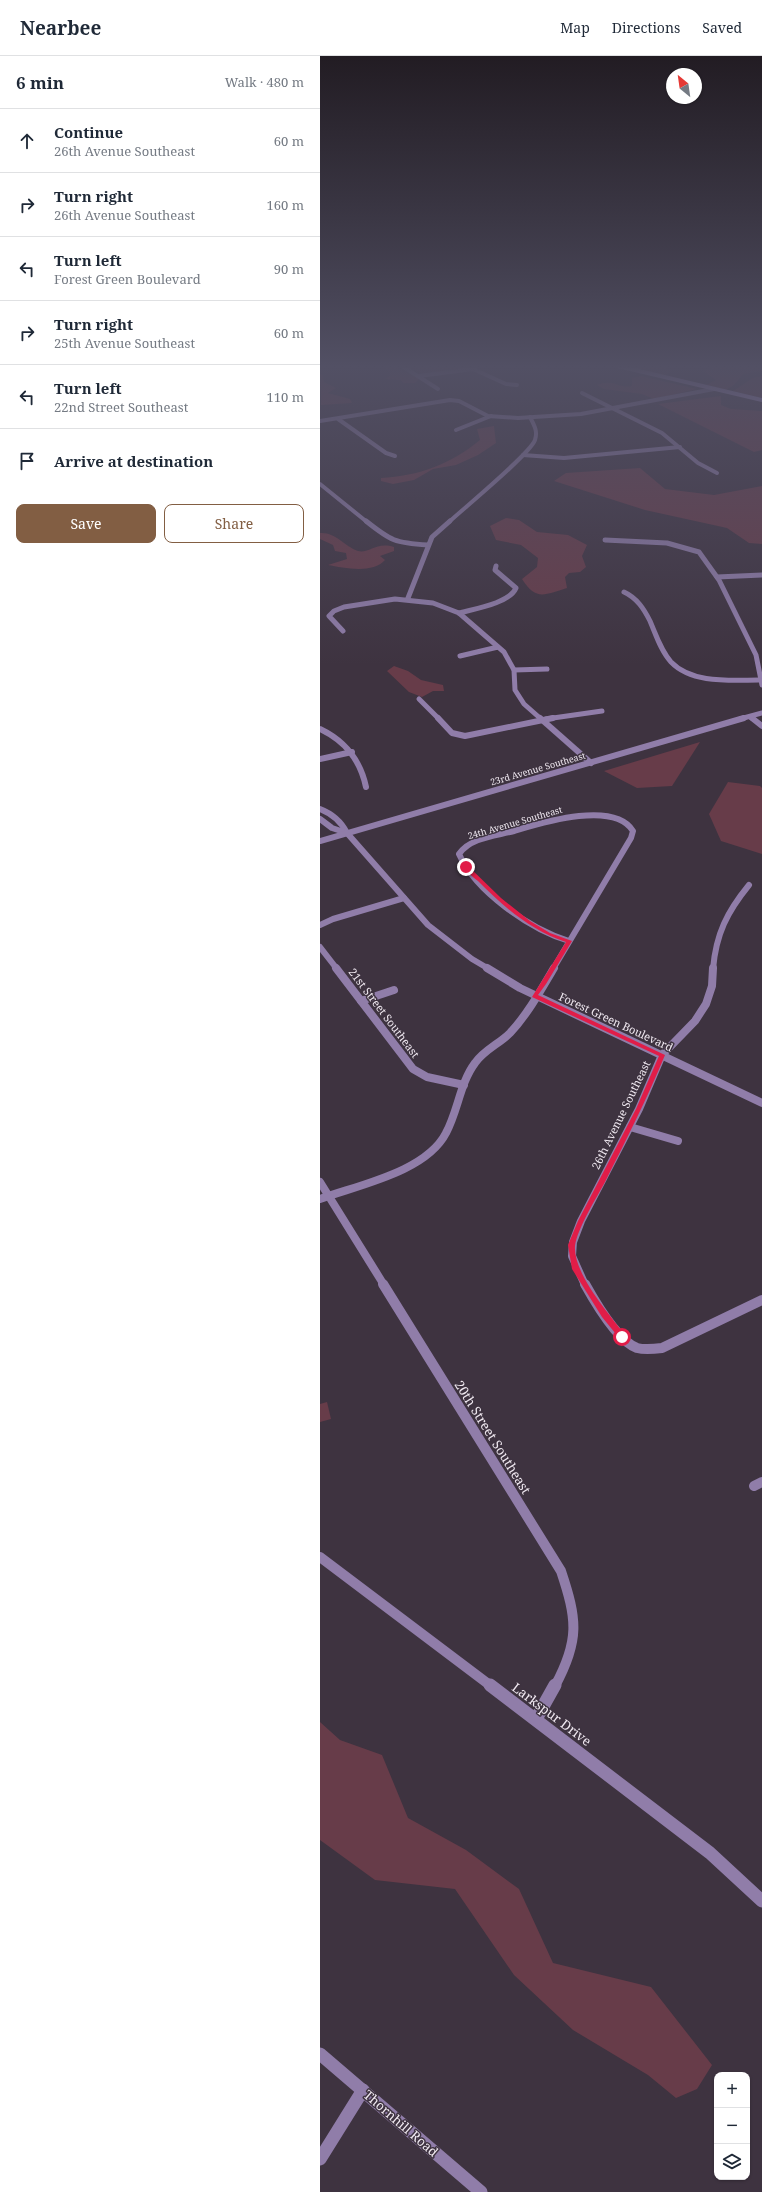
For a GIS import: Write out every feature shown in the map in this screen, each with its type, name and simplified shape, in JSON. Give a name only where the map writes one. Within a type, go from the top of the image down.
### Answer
[{"type":"street","points":[[408,598],[432,536],[511,466]]},
{"type":"street","points":[[703,466],[717,473]]},
{"type":"street","points":[[320,484],[388,539],[407,544],[428,545]]},
{"type":"street","points":[[605,540],[637,540],[692,548],[701,553],[717,577],[756,655],[761,683],[712,679],[694,674],[674,665],[665,653],[638,599],[624,592]]},
{"type":"street","points":[[459,613],[498,602],[514,593],[516,588],[495,570],[496,566]]},
{"type":"street","points":[[717,577],[762,575]]},
{"type":"street","points":[[343,631],[329,616],[331,612],[374,601],[408,598],[436,602],[459,613],[504,652],[514,670],[514,686],[517,694],[524,704],[591,763]]},
{"type":"street","points":[[460,656],[498,647]]},
{"type":"street","points":[[514,670],[547,669]]},
{"type":"street","points":[[419,699],[446,728],[452,733],[459,735],[473,735],[541,720],[602,711]]},
{"type":"street","name":"23rd Avenue Southeast","points":[[320,841],[762,713]]},
{"type":"street","points":[[750,717],[762,726]]},
{"type":"street","points":[[320,729],[341,741],[352,752],[364,775],[366,788]]},
{"type":"street","points":[[320,759],[352,752]]},
{"type":"street","name":"Forest Green Boulevard","points":[[320,809],[332,814],[342,823],[347,833],[428,925],[452,945],[495,974],[534,995],[762,1103]]},
{"type":"street","name":"24th Avenue Southeast","points":[[611,817],[622,820],[633,828],[633,834],[569,941],[539,929],[499,900],[463,863],[459,854],[461,849],[476,842],[558,818],[611,817]]},
{"type":"street","points":[[320,819],[332,828],[347,833]]},
{"type":"street","name":"26th Avenue Southeast","points":[[749,886],[733,905],[721,929],[715,947],[712,986],[706,1004],[695,1021],[662,1055],[630,1126],[581,1221],[573,1240],[572,1256],[575,1267],[605,1315],[622,1337],[631,1345],[642,1349],[651,1350],[662,1348],[762,1300]]},
{"type":"street","points":[[321,922],[404,898]]},
{"type":"street","points":[[324,1198],[404,1167],[429,1154],[446,1135],[464,1085],[474,1064],[510,1034],[534,995],[544,984],[569,941]]},
{"type":"street","name":"21st Street Southeast","points":[[320,947],[413,1069],[427,1077],[464,1085]]},
{"type":"street","points":[[361,1001],[394,990]]},
{"type":"street","points":[[630,1126],[678,1141]]},
{"type":"street","name":"20th Street Southeast","points":[[320,1182],[324,1198],[561,1571],[571,1600],[574,1619],[574,1637],[569,1656],[536,1719]]},
{"type":"street","name":"Larkspur Drive","points":[[320,1557],[536,1719],[689,1837],[748,1886],[762,1901]]},
{"type":"street","name":"Thornhill Road","points":[[320,2054],[481,2192]]},
{"type":"street","points":[[320,2159],[363,2090]]},
{"type":"shaded area","points":[[452,466],[433,469],[414,480],[393,484],[381,481],[381,478],[408,475],[434,467]]},
{"type":"shaded area","points":[[640,468],[665,489],[714,495],[762,486],[762,544],[749,543],[727,528],[645,510],[554,481],[566,473]]},
{"type":"shaded area","points":[[506,518],[519,520],[537,532],[568,535],[587,545],[582,556],[586,567],[580,572],[569,573],[565,577],[567,588],[546,594],[532,591],[522,579],[537,567],[538,558],[521,545],[496,540],[490,526]]},
{"type":"shaded area","points":[[320,533],[331,535],[358,551],[366,551],[378,546],[388,546],[394,547],[394,551],[380,556],[385,560],[380,564],[366,569],[328,565],[347,559],[346,553],[335,551],[333,545],[320,539]]},
{"type":"shaded area","points":[[394,666],[408,671],[421,680],[443,685],[444,691],[433,691],[422,697],[409,692],[387,671]]},
{"type":"shaded area","points":[[700,742],[672,786],[637,788],[604,771]]},
{"type":"shaded area","points":[[728,782],[760,786],[762,788],[762,854],[721,841],[709,814]]},
{"type":"shaded area","points":[[327,1402],[331,1419],[320,1422],[320,1404]]},
{"type":"shaded area","points":[[320,1722],[340,1740],[382,1755],[408,1818],[466,1850],[519,1889],[553,1963],[651,1987],[712,2065],[697,2089],[676,2098],[648,2075],[573,2030],[514,1975],[455,1889],[375,1880],[320,1840]]},
{"type":"route","points":[[466,867],[499,900],[514,912],[548,934],[569,941],[544,984],[534,995],[662,1055],[639,1109],[581,1221],[572,1245],[572,1256],[575,1267],[605,1315],[622,1337]]}]
